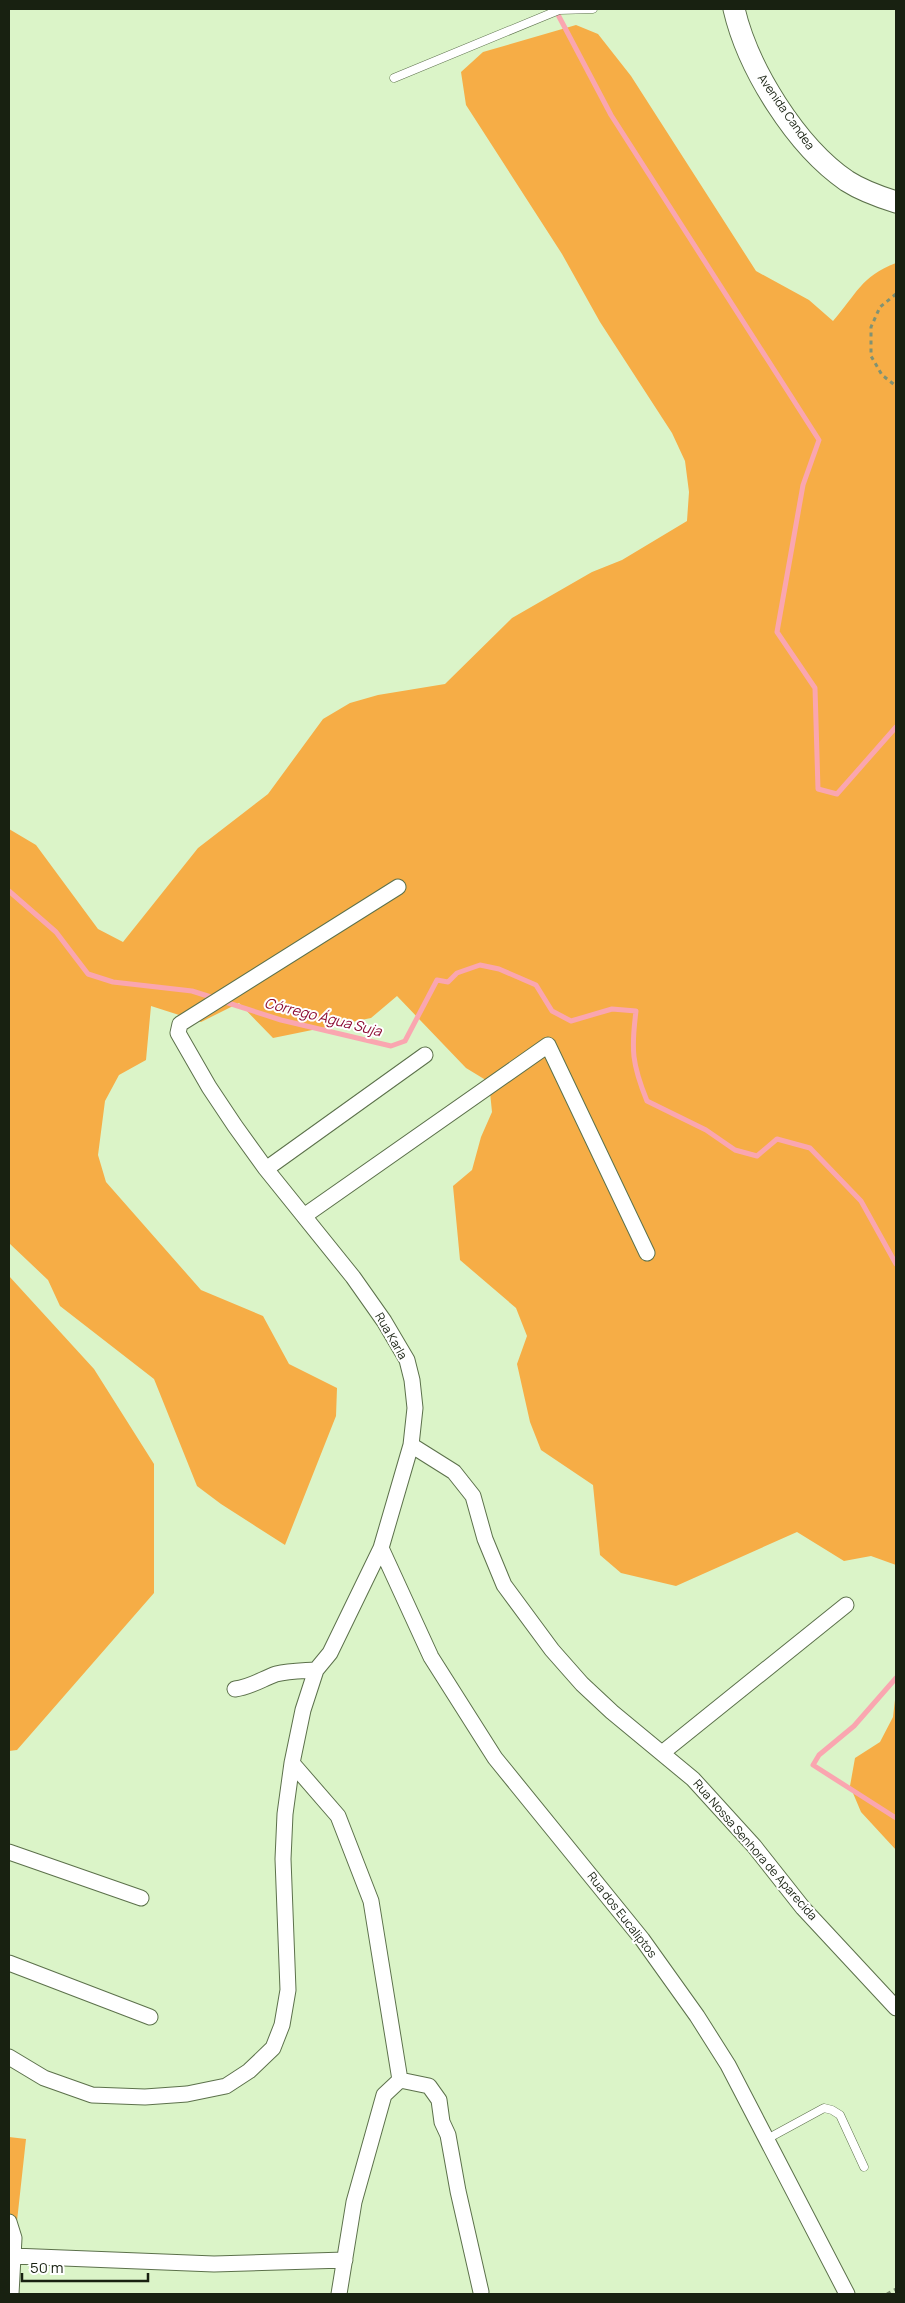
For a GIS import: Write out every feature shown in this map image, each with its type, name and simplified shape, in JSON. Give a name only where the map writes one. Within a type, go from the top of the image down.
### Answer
[{"type":"main road","name":"Avenida Candea","points":[[734,9],[739,29],[757,73],[815,154],[848,181],[882,198],[896,202]]},
{"type":"street","name":"Rua Karla","points":[[9,2056],[44,2078],[92,2095],[146,2097],[187,2094],[226,2086],[249,2071],[273,2048],[282,2025],[288,1990],[283,1859],[285,1814],[292,1763],[303,1710],[316,1670],[330,1653],[381,1548],[411,1445],[415,1408],[412,1380],[406,1360],[384,1321],[358,1284],[266,1169],[209,1087],[178,1033],[180,1024],[398,887]]},
{"type":"street","points":[[304,1216],[548,1046],[647,1252]]},
{"type":"street","points":[[266,1169],[425,1055]]},
{"type":"street","name":"Rua Nossa Senhora de Aparecida","points":[[411,1445],[454,1472],[472,1496],[485,1539],[504,1584],[552,1650],[582,1684],[612,1712],[662,1753],[705,1792],[754,1846],[804,1908],[896,2008]]},
{"type":"street","name":"Rua dos Eucaliptos","points":[[381,1548],[431,1657],[495,1758],[642,1939],[697,2016],[728,2065],[847,2294]]},
{"type":"street","points":[[662,1753],[846,1605]]},
{"type":"street","points":[[235,1689],[248,1687],[274,1675],[289,1671],[316,1670]]},
{"type":"street","points":[[292,1763],[338,1816],[371,1901],[400,2080]]},
{"type":"street","points":[[9,1852],[142,1898]]},
{"type":"street","points":[[9,1963],[150,2017]]},
{"type":"street","points":[[339,2294],[354,2202],[384,2095],[400,2080]]},
{"type":"street","points":[[400,2080],[429,2086],[439,2100],[442,2122],[448,2135],[458,2191],[481,2293]]},
{"type":"street","points":[[9,2222],[14,2238],[10,2294]]},
{"type":"street","points":[[13,2256],[214,2264],[345,2260]]},
{"type":"lane","points":[[394,78],[559,10],[593,9]]},
{"type":"lane","points":[[767,2138],[824,2108],[832,2110],[840,2115],[864,2167]]},
{"type":"path","points":[[896,294],[880,307],[871,327],[871,356],[882,375],[896,386]]},
{"type":"path","points":[[888,2294],[896,2289]]},
{"type":"shaded area","points":[[576,25],[598,34],[631,76],[756,271],[809,300],[833,321],[867,280],[884,268],[896,263],[896,1565],[871,1556],[844,1561],[797,1532],[676,1586],[621,1573],[600,1555],[593,1485],[541,1450],[530,1422],[517,1364],[527,1336],[516,1308],[460,1260],[453,1186],[472,1170],[481,1137],[492,1112],[489,1082],[466,1068],[397,996],[371,1018],[273,1038],[239,1003],[201,1022],[151,1006],[146,1060],[119,1075],[105,1101],[98,1155],[106,1182],[201,1290],[263,1316],[289,1364],[337,1388],[336,1416],[285,1545],[221,1504],[197,1486],[154,1379],[60,1306],[48,1280],[9,1243],[9,829],[36,845],[98,929],[123,942],[198,848],[268,794],[323,719],[350,703],[378,695],[445,684],[512,618],[592,572],[622,560],[687,521],[689,492],[685,461],[672,433],[600,322],[562,254],[466,105],[461,72],[483,52]]},
{"type":"shaded area","points":[[9,1276],[94,1369],[154,1464],[154,1593],[17,1750],[9,1751]]},
{"type":"shaded area","points":[[896,1691],[896,1850],[861,1812],[850,1786],[855,1758],[880,1742],[893,1717]]},
{"type":"shaded area","points":[[9,2137],[26,2139],[9,2294]]},
{"type":"waterway","points":[[555,9],[611,115],[819,440],[803,485],[777,632],[815,688],[818,789],[837,794],[896,727]]},
{"type":"waterway","name":"Córrego Água Suja","points":[[9,891],[56,932],[88,974],[113,982],[192,991],[214,998]]},
{"type":"waterway","name":"Córrego Água Suja","points":[[222,1001],[281,1020],[391,1046],[405,1041],[437,980],[448,982],[457,973],[480,965],[499,969],[536,985],[552,1011],[571,1021],[612,1009],[636,1011],[634,1057],[638,1077],[647,1101],[706,1130],[735,1150],[757,1156],[777,1139],[810,1148],[861,1201],[896,1264]]},
{"type":"waterway","name":"Córrego Água Suja","points":[[896,1678],[854,1726],[819,1755],[813,1765],[896,1818]]}]
